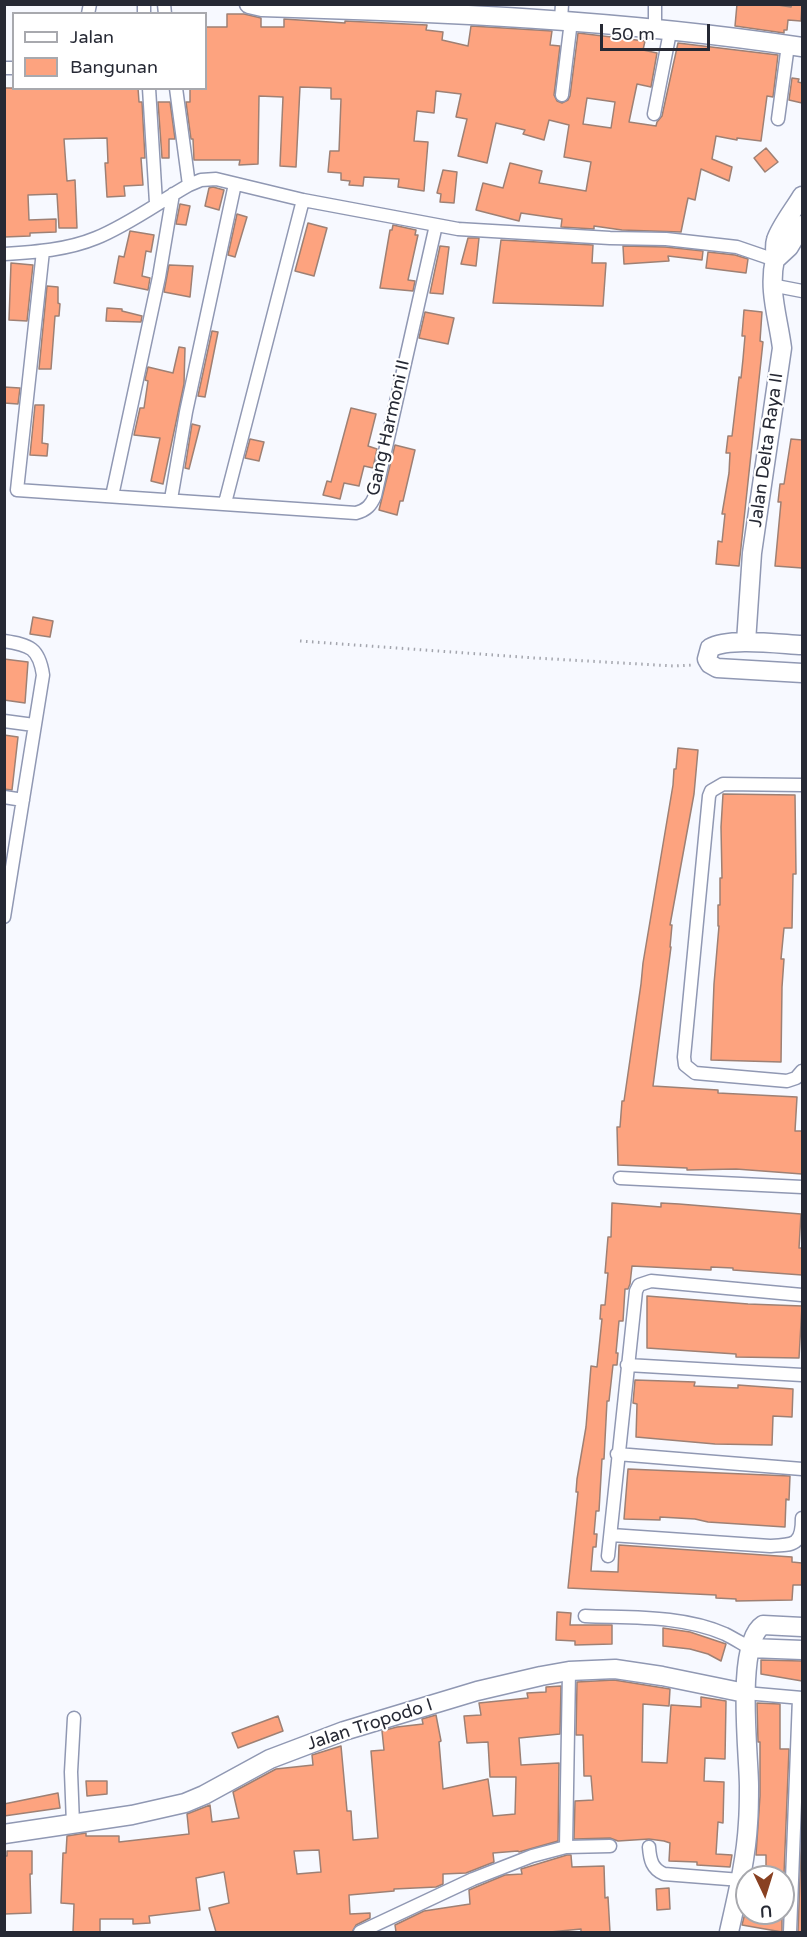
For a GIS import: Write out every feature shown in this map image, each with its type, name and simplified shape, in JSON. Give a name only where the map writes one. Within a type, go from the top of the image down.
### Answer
[{"type":"street","points":[[249,4],[262,7],[441,8],[565,15],[663,31],[795,46],[778,119]]},
{"type":"street","points":[[654,114],[663,31],[656,4]]},
{"type":"street","points":[[562,94],[565,15]]},
{"type":"street","points":[[149,90],[156,204]]},
{"type":"street","points":[[176,90],[189,185]]},
{"type":"street","points":[[4,254],[43,251],[95,239],[189,185],[201,180],[216,179],[303,200],[458,229],[666,239],[736,246],[775,260],[789,247],[802,225]]},
{"type":"street","points":[[171,499],[186,412],[236,184]]},
{"type":"street","points":[[112,496],[159,277],[173,194]]},
{"type":"street","name":"Jalan Delta Raya II","points":[[746,642],[752,553],[782,348],[771,285],[772,266],[775,260],[776,240],[802,196]]},
{"type":"street","points":[[225,503],[303,200]]},
{"type":"street","name":"Gang Harmoni II","points":[[43,251],[17,490],[356,513],[364,511],[375,496],[436,225]]},
{"type":"street","points":[[771,285],[802,291]]},
{"type":"street","points":[[4,641],[22,644],[36,651],[43,675],[23,800],[8,873],[4,918]]},
{"type":"street","points":[[802,645],[746,642],[716,645],[710,648],[707,659],[717,668],[802,673]]},
{"type":"street","points":[[4,721],[34,725]]},
{"type":"street","points":[[802,785],[723,784],[711,790],[684,1057],[688,1069],[695,1073],[787,1081],[796,1078],[802,1071]]},
{"type":"street","points":[[4,797],[23,800]]},
{"type":"street","points":[[620,1178],[802,1187]]},
{"type":"street","points":[[608,1556],[627,1365],[636,1291],[639,1285],[645,1282],[662,1282],[802,1295]]},
{"type":"street","points":[[627,1365],[802,1375]]},
{"type":"street","points":[[617,1454],[802,1468]]},
{"type":"street","points":[[611,1535],[793,1544],[800,1538],[802,1518]]},
{"type":"street","points":[[585,1616],[686,1623],[725,1634],[750,1648],[802,1650]]},
{"type":"street","points":[[743,1865],[748,1826],[749,1788],[745,1693],[750,1648],[756,1631],[763,1625],[802,1627]]},
{"type":"street","name":"Jalan Tropodo I","points":[[4,1834],[165,1809],[204,1795],[270,1759],[344,1731],[477,1691],[569,1671],[625,1670],[745,1693]]},
{"type":"street","points":[[566,1847],[569,1671]]},
{"type":"street","points":[[745,1693],[801,1698],[790,1932]]},
{"type":"street","points":[[73,1824],[71,1772],[74,1718]]},
{"type":"street","points":[[360,1932],[473,1879],[532,1856],[566,1847],[609,1846]]},
{"type":"street","points":[[649,1847],[651,1861],[656,1870],[664,1874],[735,1880]]},
{"type":"street","points":[[729,1932],[735,1906]]},
{"type":"path","points":[[300,641],[674,666]]},
{"type":"building","points":[[737,4],[771,4],[791,7],[792,4],[802,4],[801,21],[788,20],[787,30],[784,30],[784,33],[735,26]]},
{"type":"building","points":[[227,14],[244,14],[261,18],[261,27],[284,27],[284,19],[427,25],[426,30],[443,32],[442,40],[468,46],[471,26],[552,31],[550,45],[560,46],[554,95],[557,101],[562,103],[570,96],[578,33],[645,41],[643,50],[657,53],[651,87],[637,84],[629,122],[656,126],[662,116],[678,43],[778,55],[773,97],[767,96],[761,141],[716,136],[712,159],[732,167],[729,181],[701,169],[695,200],[688,198],[681,232],[622,230],[594,226],[594,229],[561,227],[562,219],[521,213],[519,221],[476,210],[483,183],[503,188],[510,163],[542,171],[539,183],[586,191],[591,162],[564,157],[569,125],[549,120],[544,140],[523,134],[525,130],[496,123],[487,163],[458,156],[467,119],[456,117],[461,94],[436,91],[434,113],[417,111],[414,141],[428,142],[424,191],[398,187],[399,179],[364,177],[363,186],[349,185],[350,181],[341,180],[341,173],[328,172],[330,151],[339,151],[341,99],[331,99],[331,88],[300,87],[296,167],[280,166],[283,97],[259,96],[258,164],[239,165],[240,160],[194,160],[193,139],[191,139],[186,102],[190,102],[190,90],[207,90],[207,27],[227,27]],"holes":[[[587,98],[615,102],[611,128],[583,124]]]},
{"type":"building","points":[[792,78],[799,79],[798,82],[802,83],[802,103],[789,100]]},
{"type":"building","points":[[4,88],[12,88],[12,90],[138,90],[139,102],[142,102],[145,158],[141,158],[143,185],[124,186],[125,196],[107,197],[105,163],[108,163],[107,138],[64,139],[67,181],[75,180],[77,228],[59,228],[57,194],[28,195],[29,220],[56,219],[56,232],[4,237]]},
{"type":"building","points":[[158,102],[170,102],[175,139],[169,139],[169,158],[162,158]]},
{"type":"building","points":[[766,148],[778,162],[765,172],[754,158]]},
{"type":"building","points":[[443,170],[457,172],[454,203],[440,202],[441,194],[437,193]]},
{"type":"building","points":[[209,188],[224,190],[219,210],[205,206]]},
{"type":"building","points":[[180,204],[190,206],[186,225],[176,224]]},
{"type":"building","points":[[237,214],[247,217],[235,257],[228,255]]},
{"type":"building","points":[[308,223],[327,228],[314,276],[295,271]]},
{"type":"building","points":[[393,225],[416,230],[415,235],[418,235],[408,280],[415,281],[413,291],[380,288],[390,230]]},
{"type":"building","points":[[130,231],[154,235],[151,252],[146,251],[142,276],[150,278],[148,290],[114,283],[119,256],[124,257]]},
{"type":"building","points":[[468,238],[479,238],[476,266],[461,264]]},
{"type":"building","points":[[501,240],[593,245],[592,263],[606,263],[603,306],[493,303]]},
{"type":"building","points":[[440,246],[449,247],[443,294],[430,293]]},
{"type":"building","points":[[623,246],[703,251],[702,260],[668,256],[669,261],[624,264]]},
{"type":"building","points":[[708,252],[748,259],[746,273],[706,268]]},
{"type":"building","points":[[11,263],[33,265],[27,321],[9,320]]},
{"type":"building","points":[[169,265],[193,266],[190,297],[164,292]]},
{"type":"building","points":[[47,286],[58,287],[59,316],[55,316],[51,369],[39,369]]},
{"type":"building","points":[[107,308],[122,309],[122,311],[142,316],[141,322],[106,321]]},
{"type":"building","points":[[744,310],[762,312],[760,341],[763,342],[739,566],[716,564],[718,541],[722,542],[725,514],[722,514],[729,473],[730,453],[726,453],[728,436],[732,436],[739,377],[741,378],[745,336],[742,336]]},
{"type":"building","points":[[425,312],[454,318],[448,344],[419,338]]},
{"type":"building","points":[[212,331],[218,332],[205,397],[198,396]]},
{"type":"building","points":[[179,347],[185,348],[184,384],[163,484],[151,481],[160,438],[134,435],[140,408],[144,408],[148,367],[173,373]]},
{"type":"building","points":[[4,387],[20,388],[18,404],[4,403]]},
{"type":"building","points":[[35,405],[44,405],[42,443],[48,444],[47,456],[30,455]]},
{"type":"building","points":[[351,408],[376,414],[368,446],[377,449],[373,468],[364,466],[359,486],[344,483],[340,499],[323,495],[327,481],[331,482]]},
{"type":"building","points":[[192,424],[200,426],[189,469],[185,468]]},
{"type":"building","points":[[250,439],[264,442],[259,461],[245,458]]},
{"type":"building","points":[[791,439],[802,440],[802,568],[775,566],[781,502],[778,502],[780,484],[784,484]]},
{"type":"building","points":[[395,445],[415,450],[403,501],[400,501],[397,515],[379,510]]},
{"type":"building","points":[[33,617],[53,621],[50,637],[30,634]]},
{"type":"building","points":[[4,659],[28,662],[25,703],[4,700]]},
{"type":"building","points":[[4,735],[18,737],[12,790],[4,789]]},
{"type":"building","points":[[678,748],[698,750],[694,794],[670,925],[672,925],[671,947],[653,1086],[718,1090],[718,1093],[797,1097],[795,1131],[802,1131],[802,1174],[618,1165],[617,1127],[620,1127],[643,963]]},
{"type":"building","points":[[723,794],[795,795],[796,874],[793,874],[792,928],[784,928],[781,959],[784,959],[781,1062],[711,1060],[719,926],[718,905],[720,905],[720,878],[722,878]]},
{"type":"building","points":[[612,1203],[661,1207],[661,1203],[679,1204],[801,1214],[799,1248],[802,1248],[802,1275],[733,1270],[733,1268],[711,1267],[711,1270],[632,1266],[630,1284],[628,1289],[625,1289],[623,1321],[619,1321],[617,1365],[613,1365],[609,1401],[607,1401],[599,1511],[596,1511],[594,1534],[597,1534],[596,1547],[593,1547],[591,1571],[618,1572],[619,1545],[792,1557],[792,1562],[802,1563],[802,1585],[793,1585],[792,1600],[736,1601],[736,1599],[716,1598],[716,1595],[568,1588],[578,1492],[576,1492],[577,1479],[586,1427],[591,1366],[597,1367],[602,1319],[600,1319],[601,1305],[605,1305],[608,1273],[605,1273],[608,1237],[611,1237]]},
{"type":"building","points":[[647,1296],[802,1306],[799,1358],[736,1357],[736,1354],[647,1348]]},
{"type":"building","points":[[635,1380],[695,1382],[694,1386],[738,1388],[738,1385],[793,1389],[792,1417],[773,1416],[772,1445],[715,1444],[636,1437],[637,1404],[633,1403]]},
{"type":"building","points":[[628,1469],[790,1476],[785,1527],[660,1517],[660,1520],[624,1519]]},
{"type":"building","points":[[557,1612],[571,1613],[570,1625],[612,1625],[612,1644],[575,1645],[575,1641],[556,1640]]},
{"type":"building","points":[[663,1628],[690,1632],[726,1644],[721,1661],[708,1654],[690,1649],[663,1646]]},
{"type":"building","points":[[761,1660],[802,1661],[802,1681],[761,1674]]},
{"type":"building","points":[[614,1680],[670,1689],[669,1706],[643,1704],[642,1762],[667,1763],[671,1705],[701,1707],[701,1697],[726,1701],[725,1759],[705,1758],[704,1781],[724,1782],[723,1823],[718,1822],[716,1854],[732,1855],[730,1867],[669,1861],[670,1843],[664,1841],[574,1839],[575,1801],[593,1800],[591,1776],[584,1776],[583,1735],[576,1735],[577,1682]]},
{"type":"building","points":[[561,1686],[560,1734],[519,1738],[521,1765],[559,1763],[558,1841],[519,1852],[493,1853],[494,1862],[466,1873],[443,1874],[443,1884],[436,1887],[394,1889],[394,1891],[349,1895],[350,1914],[370,1913],[370,1918],[356,1925],[352,1932],[216,1932],[209,1908],[229,1903],[224,1872],[196,1878],[200,1910],[149,1916],[150,1923],[133,1924],[133,1919],[100,1919],[100,1932],[73,1932],[74,1904],[61,1903],[63,1853],[66,1853],[67,1836],[86,1833],[86,1836],[119,1836],[119,1842],[189,1834],[187,1814],[210,1805],[212,1822],[239,1818],[233,1792],[276,1769],[313,1765],[312,1755],[341,1746],[347,1811],[351,1811],[353,1840],[378,1838],[371,1751],[384,1750],[382,1731],[423,1724],[422,1719],[436,1715],[441,1741],[439,1742],[443,1789],[488,1779],[493,1816],[515,1814],[516,1777],[490,1777],[488,1742],[467,1743],[464,1716],[481,1715],[479,1703],[528,1698],[527,1693],[546,1692],[546,1687]],"holes":[[[319,1850],[321,1872],[297,1874],[294,1851]]]},
{"type":"building","points":[[757,1703],[780,1704],[780,1749],[789,1749],[784,1865],[766,1865],[766,1855],[756,1855],[760,1796],[760,1742],[758,1742]]},
{"type":"building","points":[[278,1716],[283,1731],[238,1748],[232,1733]]},
{"type":"building","points":[[86,1781],[107,1781],[107,1794],[87,1796]]},
{"type":"building","points":[[58,1793],[60,1808],[4,1816],[4,1804]]},
{"type":"building","points":[[802,1822],[802,1932],[798,1932]]},
{"type":"building","points":[[7,1851],[32,1851],[31,1913],[4,1914],[4,1856],[7,1856]]},
{"type":"building","points":[[571,1855],[572,1867],[604,1866],[605,1898],[608,1897],[610,1932],[581,1932],[581,1929],[550,1932],[396,1932],[395,1925],[424,1911],[470,1904],[469,1890],[505,1875],[522,1874],[521,1869]]},
{"type":"building","points":[[669,1888],[670,1909],[657,1910],[656,1889]]},
{"type":"building","points":[[742,1925],[782,1925],[782,1932]]}]
